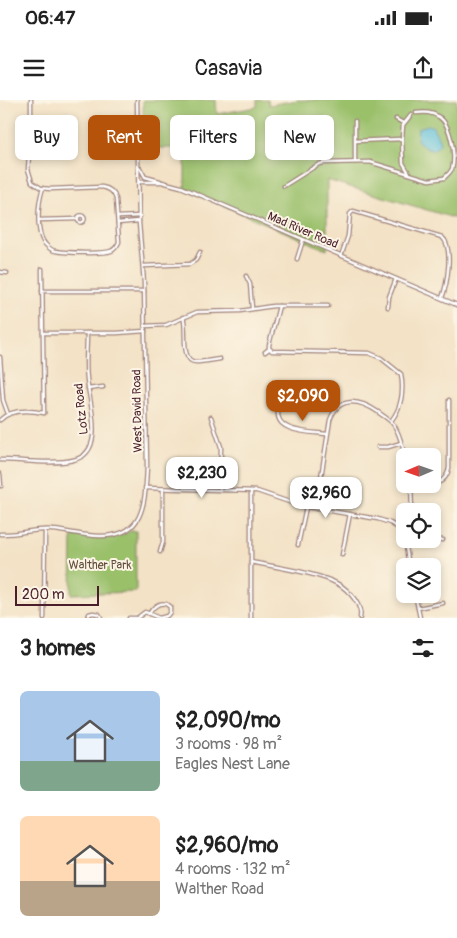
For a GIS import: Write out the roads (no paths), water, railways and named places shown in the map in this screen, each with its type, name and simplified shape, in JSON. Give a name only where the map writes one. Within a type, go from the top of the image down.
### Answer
[{"type":"street","points":[[30,100],[31,128],[28,170],[32,182],[43,188],[107,188],[115,195],[119,242],[116,247],[111,250],[97,252],[57,252],[48,247],[43,242],[39,220],[39,202],[43,188]]},
{"type":"street","name":"West David Road","points":[[0,534],[45,530],[99,536],[115,535],[132,529],[138,520],[145,488],[147,466],[144,266],[140,221],[138,100]]},
{"type":"street","points":[[284,186],[320,164],[355,162],[370,162],[428,180],[444,178],[452,169],[452,139],[442,118],[426,112],[416,113]]},
{"type":"street","points":[[410,174],[404,166],[402,139],[403,124],[411,115]]},
{"type":"street","points":[[396,119],[403,124]]},
{"type":"street","points":[[355,121],[355,162]]},
{"type":"street","points":[[355,141],[402,139]]},
{"type":"street","points":[[139,166],[144,177],[162,182]]},
{"type":"street","points":[[396,170],[404,166]]},
{"type":"street","name":"Mad River Road","points":[[139,182],[162,182],[193,192],[457,305]]},
{"type":"street","points":[[342,256],[348,236],[350,214],[352,211],[439,235],[448,244],[448,282],[442,299]]},
{"type":"street","points":[[118,217],[140,216]]},
{"type":"street","points":[[39,220],[78,220]]},
{"type":"street","points":[[118,223],[140,221]]},
{"type":"street","points":[[297,259],[303,240]]},
{"type":"street","points":[[144,266],[190,264],[196,260],[200,252]]},
{"type":"street","points":[[42,269],[44,413]]},
{"type":"street","points":[[0,272],[8,273]]},
{"type":"street","points":[[246,276],[250,284],[252,309]]},
{"type":"street","points":[[388,307],[389,297],[396,279]]},
{"type":"street","points":[[42,291],[144,291]]},
{"type":"street","points":[[265,352],[269,348],[279,306]]},
{"type":"street","points":[[145,326],[163,326],[197,312],[279,306],[328,306]]},
{"type":"street","points":[[183,317],[186,355],[188,359],[195,362],[220,359]]},
{"type":"street","points":[[43,333],[145,331]]},
{"type":"street","name":"Lotz Road","points":[[0,460],[74,460],[82,456],[89,449],[94,438],[86,371],[87,333]]},
{"type":"street","points":[[269,348],[274,351],[371,353],[381,358],[401,375],[401,405],[391,421]]},
{"type":"street","points":[[0,357],[2,400],[8,414]]},
{"type":"street","points":[[88,390],[103,387]]},
{"type":"street","points":[[441,481],[448,474],[450,468],[449,400]]},
{"type":"street","points":[[316,509],[330,420],[334,412],[341,406],[348,403],[364,404],[391,421],[398,430],[403,448]]},
{"type":"street","points":[[279,407],[278,418],[286,427],[327,434]]},
{"type":"street","points":[[0,420],[8,414],[22,412],[44,413],[48,416]]},
{"type":"street","points":[[211,417],[221,447],[220,490]]},
{"type":"street","points":[[378,447],[388,447],[401,443]]},
{"type":"street","points":[[0,474],[0,486]]},
{"type":"street","points":[[145,488],[261,492],[306,507],[383,520],[396,527]]},
{"type":"street","points":[[160,552],[163,542],[163,489]]},
{"type":"street","points":[[251,491],[251,618]]},
{"type":"street","points":[[298,545],[306,507]]},
{"type":"street","points":[[342,555],[350,514]]},
{"type":"street","points":[[44,618],[45,530]]},
{"type":"street","points":[[251,562],[338,584],[358,604],[361,610],[360,618]]},
{"type":"street","points":[[417,603],[420,618]]},
{"type":"street","points":[[418,608],[443,603]]},
{"type":"street","points":[[129,618],[137,618],[143,613],[157,618],[167,616],[170,612],[170,607],[166,604],[157,605],[150,614]]},
{"type":"street","points":[[88,618],[90,613],[93,612],[99,614],[101,618]]},
{"type":"water","points":[[429,125],[433,127],[440,145],[433,150],[427,149],[417,140],[418,128]]},
{"type":"park label","name":"Walther Park","points":[[100,565]]}]
